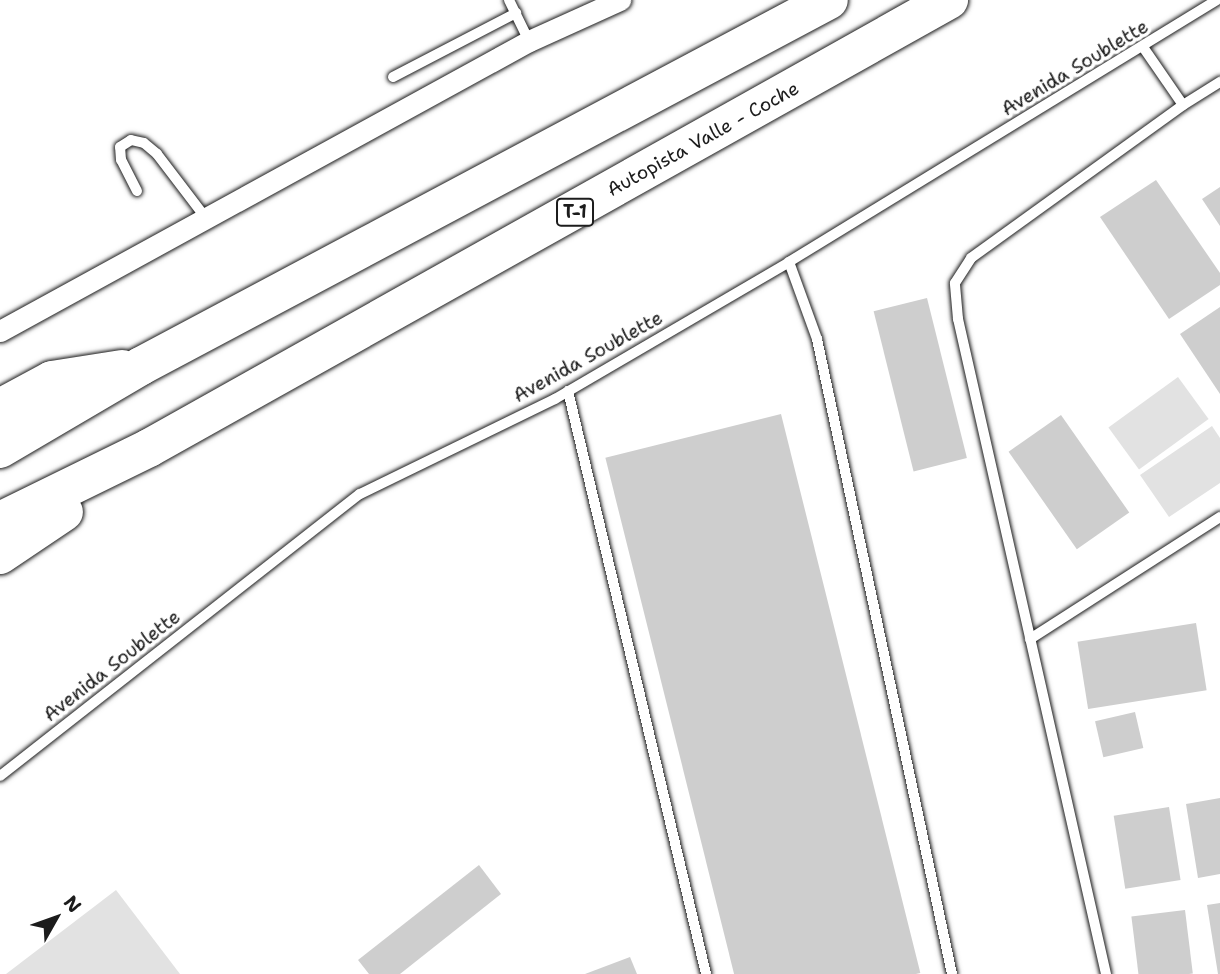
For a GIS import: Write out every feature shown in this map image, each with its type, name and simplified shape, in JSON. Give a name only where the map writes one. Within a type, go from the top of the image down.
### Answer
[{"type":"highway","points":[[0,449],[141,366],[829,0]]},
{"type":"highway","name":"Autopista Valle - Coche","points":[[199,420],[949,0]]},
{"type":"highway","points":[[0,408],[52,380],[141,366]]},
{"type":"highway","points":[[0,555],[199,420]]},
{"type":"highway","name":"T-1","points":[[0,522],[199,420]]},
{"type":"street","points":[[0,331],[529,41],[620,0]]},
{"type":"lane","points":[[509,0],[529,41]]},
{"type":"lane","name":"Avenida Soublette","points":[[0,776],[360,494],[568,391],[789,262],[1217,0]]},
{"type":"lane","points":[[393,77],[516,13]]},
{"type":"lane","points":[[1143,47],[1183,105]]},
{"type":"lane","points":[[1106,974],[958,319],[955,284],[971,258],[1183,105],[1220,82]]},
{"type":"lane","points":[[137,191],[121,160],[120,147],[131,140],[144,143],[157,154],[191,194],[205,217]]},
{"type":"lane","points":[[789,262],[817,339],[952,974]]},
{"type":"lane","points":[[568,391],[706,974]]},
{"type":"lane","points":[[1030,639],[1220,517]]},
{"type":"shaded area","points":[[1178,377],[1209,419],[1139,470],[1108,428]]},
{"type":"shaded area","points":[[1212,426],[1220,438],[1220,483],[1169,517],[1140,475]]},
{"type":"shaded area","points":[[116,890],[180,974],[6,974]]},
{"type":"building","points":[[1156,180],[1220,273],[1220,285],[1169,319],[1100,217]]},
{"type":"building","points":[[1220,187],[1220,226],[1202,199]]},
{"type":"building","points":[[927,298],[967,458],[914,471],[874,311]]},
{"type":"building","points":[[1220,307],[1220,394],[1180,334]]},
{"type":"building","points":[[781,414],[920,973],[734,974],[605,458]]},
{"type":"building","points":[[1061,415],[1129,512],[1077,549],[1009,452]]},
{"type":"building","points":[[1196,623],[1207,690],[1088,709],[1077,642]]},
{"type":"building","points":[[1135,712],[1143,748],[1103,757],[1095,721]]},
{"type":"building","points":[[1220,798],[1220,874],[1198,878],[1186,804]]},
{"type":"building","points":[[1169,807],[1181,880],[1125,889],[1114,816]]},
{"type":"building","points":[[479,865],[501,894],[400,974],[369,974],[358,960]]},
{"type":"building","points":[[1220,903],[1220,974],[1218,974],[1207,905]]},
{"type":"building","points":[[1185,910],[1193,974],[1138,974],[1131,917]]},
{"type":"building","points":[[630,957],[637,974],[585,974]]}]
